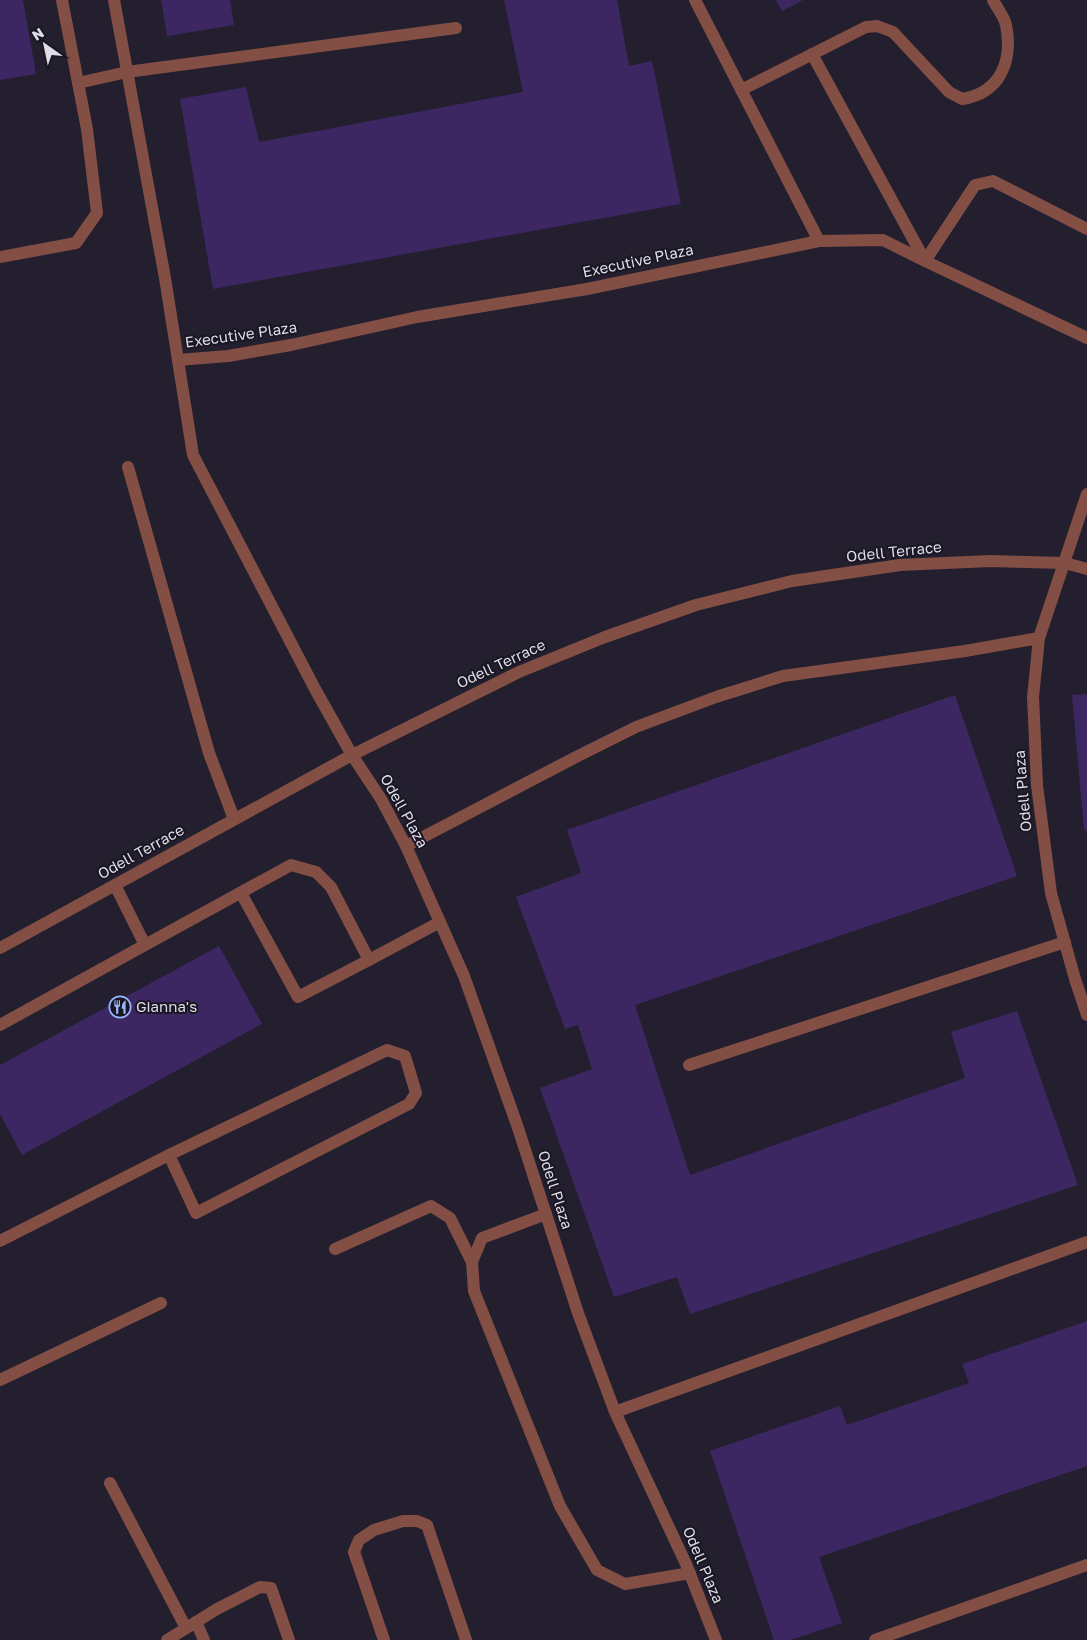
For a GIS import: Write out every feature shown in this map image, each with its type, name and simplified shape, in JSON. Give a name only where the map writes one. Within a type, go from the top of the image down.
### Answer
[{"type":"street","points":[[0,257],[76,243],[97,213],[87,129],[62,0]]},
{"type":"street","name":"Executive Plaza","points":[[114,0],[165,278],[193,455],[315,690],[352,755]]},
{"type":"street","points":[[695,0],[819,241]]},
{"type":"street","points":[[741,90],[866,27],[877,26],[893,32],[949,92],[962,100],[970,98],[991,88],[1003,71],[1008,53],[1005,23],[993,0]]},
{"type":"street","points":[[78,83],[128,72],[456,28]]},
{"type":"street","points":[[812,54],[925,262],[975,185],[986,182],[993,181],[1087,229]]},
{"type":"street","name":"Executive Plaza","points":[[178,360],[228,356],[291,345],[417,317],[587,289],[819,241],[883,240],[925,262],[1087,338]]},
{"type":"street","points":[[128,467],[209,753],[234,819]]},
{"type":"street","name":"Odell Plaza","points":[[1087,494],[1039,638],[1033,698],[1037,785],[1051,893],[1087,1015]]},
{"type":"street","name":"Odell Terrace","points":[[0,948],[352,755],[519,672],[605,636],[696,605],[792,581],[900,565],[990,561],[1065,563],[1087,569]]},
{"type":"street","points":[[406,846],[576,757],[628,732],[716,697],[783,676],[965,651],[1039,638]]},
{"type":"street","name":"Odell Plaza","points":[[352,755],[381,799],[406,846],[464,976],[517,1125],[578,1313],[615,1412],[690,1573],[716,1640]]},
{"type":"street","points":[[0,1025],[291,866],[316,872],[331,888],[369,960]]},
{"type":"street","points":[[115,885],[145,945]]},
{"type":"street","points":[[241,893],[298,997],[440,922]]},
{"type":"street","points":[[689,1065],[1065,942]]},
{"type":"street","points":[[0,1241],[169,1155],[387,1050],[405,1056],[416,1093],[409,1104],[196,1213],[169,1155]]},
{"type":"street","points":[[335,1250],[431,1206],[450,1218],[472,1262],[474,1291],[560,1506],[597,1570],[625,1584],[690,1573]]},
{"type":"street","points":[[472,1262],[482,1238],[546,1214]]},
{"type":"street","points":[[615,1412],[1087,1242]]},
{"type":"street","points":[[0,1380],[161,1303]]},
{"type":"street","points":[[110,1482],[191,1625],[204,1640]]},
{"type":"street","points":[[384,1640],[354,1552],[359,1540],[374,1530],[403,1521],[418,1520],[427,1525],[466,1640]]},
{"type":"street","points":[[875,1640],[1087,1565]]},
{"type":"street","points":[[168,1640],[217,1609],[260,1587],[271,1588],[290,1640]]},
{"type":"building","points":[[0,0],[23,0],[36,74],[0,80]]},
{"type":"building","points":[[161,0],[230,0],[234,25],[167,36]]},
{"type":"building","points":[[504,0],[617,0],[629,66],[652,61],[681,204],[213,289],[180,99],[246,87],[259,142],[523,92]]},
{"type":"building","points":[[776,0],[803,0],[782,11]]},
{"type":"building","points":[[1087,694],[1087,832],[1084,829],[1072,695]]},
{"type":"building","points":[[955,695],[1017,876],[635,1005],[690,1175],[965,1078],[951,1032],[1017,1011],[1078,1185],[690,1314],[677,1277],[614,1297],[540,1088],[592,1069],[578,1025],[565,1029],[516,897],[581,873],[567,830]]},
{"type":"building","points":[[219,946],[262,1024],[22,1155],[0,1114],[0,1065]]},
{"type":"building","points":[[1087,1321],[1087,1466],[819,1557],[842,1623],[791,1640],[774,1640],[710,1451],[840,1406],[847,1425],[969,1383],[962,1364]]},
{"type":"place","name":"Gianna's","points":[[120,1007]]}]
